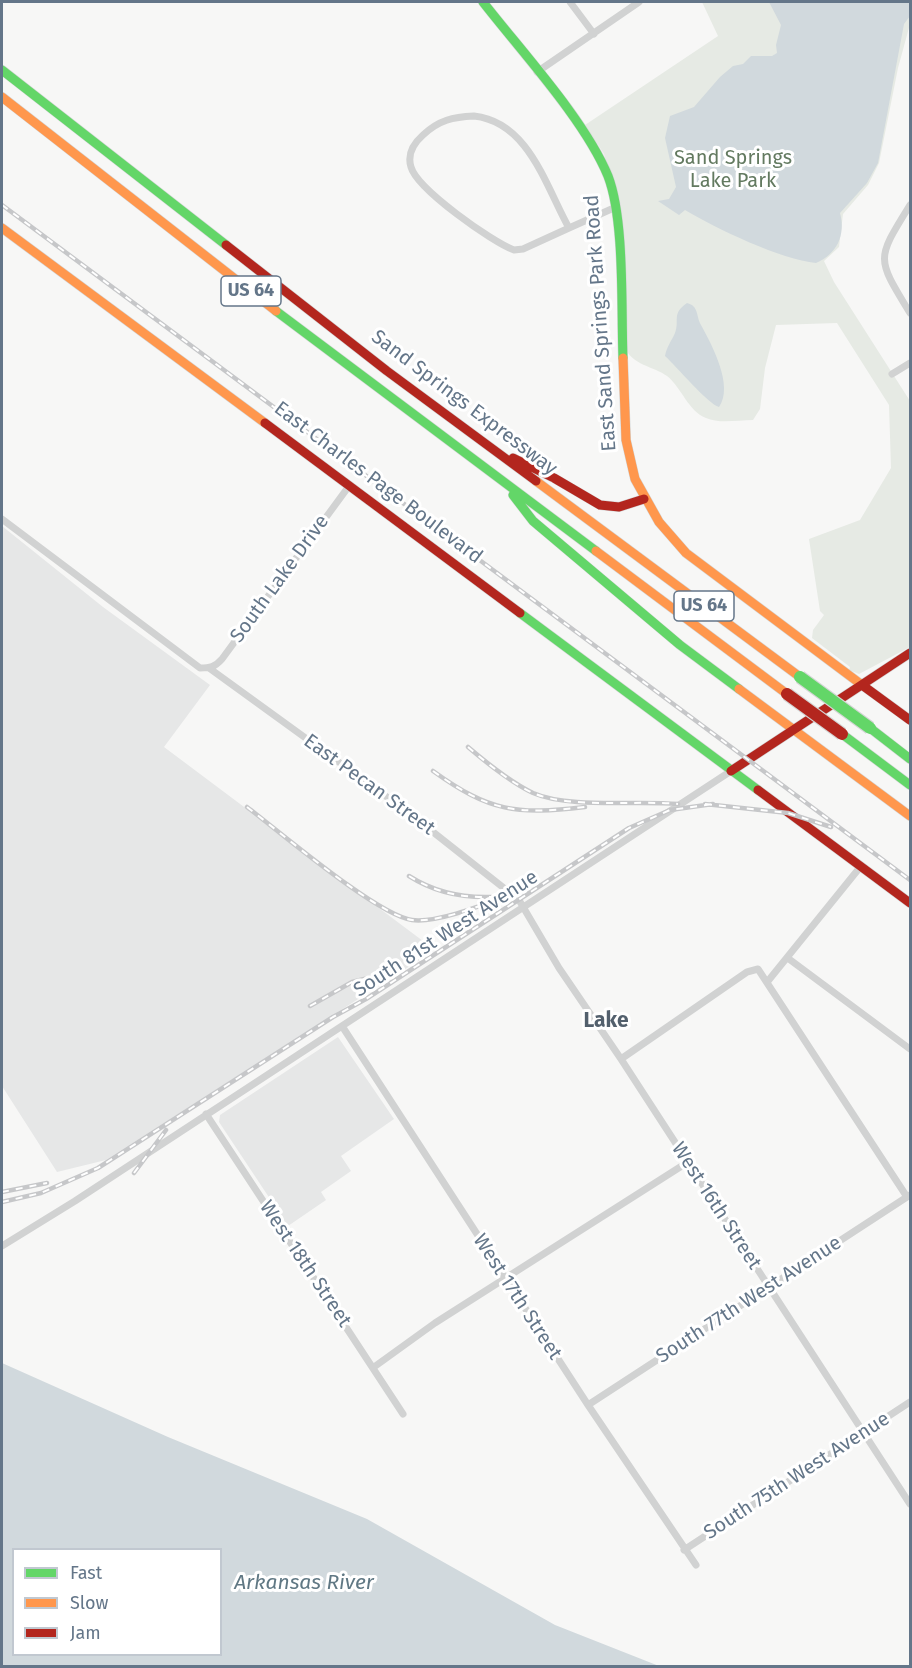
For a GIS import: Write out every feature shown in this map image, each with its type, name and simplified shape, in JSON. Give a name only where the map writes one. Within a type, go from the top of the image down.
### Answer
[{"type":"main road","name":"East Sand Springs Park Road","points":[[483,2],[570,113],[602,162],[616,207],[625,429],[630,460],[644,499],[658,522],[686,553],[910,720]]},
{"type":"main road","name":"Sand Springs Expressway","points":[[2,70],[387,371],[910,759]]},
{"type":"main road","name":"Sand Springs Expressway","points":[[2,97],[272,308],[910,785]]},
{"type":"main road","name":"East Charles Page Boulevard","points":[[2,228],[910,903]]},
{"type":"main road","points":[[487,446],[559,480],[602,507],[620,509],[644,499]]},
{"type":"main road","points":[[503,482],[533,521],[632,606],[680,645],[910,816]]},
{"type":"main road","name":"South 81st West Avenue","points":[[731,771],[910,653]]},
{"type":"street","points":[[570,2],[594,34]]},
{"type":"street","points":[[537,72],[639,2]]},
{"type":"street","points":[[569,228],[532,156],[513,134],[492,119],[474,116],[448,119],[427,131],[413,147],[411,169],[419,181],[454,211],[507,247],[523,249],[616,207]]},
{"type":"street","points":[[910,205],[888,240],[883,258],[889,278],[910,313]]},
{"type":"street","points":[[892,374],[910,363]]},
{"type":"street","name":"South Lake Drive","points":[[209,668],[216,666],[222,659],[349,486]]},
{"type":"street","name":"East Pecan Street","points":[[2,519],[200,668],[209,668],[418,820],[514,893],[522,907]]},
{"type":"street","name":"South 81st West Avenue","points":[[2,1246],[75,1201],[731,771]]},
{"type":"street","points":[[768,981],[789,959],[861,866]]},
{"type":"street","name":"West 16th Street","points":[[522,907],[910,1504]]},
{"type":"street","points":[[789,959],[910,1049]]},
{"type":"street","points":[[621,1059],[747,972],[758,969],[909,1196]]},
{"type":"street","name":"West 17th Street","points":[[342,1026],[588,1405],[696,1565]]},
{"type":"street","name":"West 18th Street","points":[[206,1114],[403,1414]]},
{"type":"street","points":[[374,1367],[435,1323],[688,1162]]},
{"type":"street","name":"South 77th West Avenue","points":[[588,1405],[909,1196]]},
{"type":"street","name":"South 75th West Avenue","points":[[684,1550],[910,1402]]},
{"type":"shaded area","points":[[2,526],[103,607],[210,685],[164,747],[435,950],[106,1160],[57,1172],[2,1086]]},
{"type":"shaded area","points":[[338,1037],[394,1119],[341,1156],[351,1171],[321,1192],[326,1200],[288,1226],[219,1122],[220,1115]]},
{"type":"green space","name":"Sand Springs Lake Park","points":[[702,2],[910,2],[910,24],[898,68],[879,163],[868,185],[843,214],[839,247],[824,261],[834,282],[910,401],[910,647],[859,674],[849,670],[850,667],[812,638],[813,630],[824,615],[820,611],[809,539],[860,520],[891,468],[889,405],[837,323],[776,325],[765,368],[760,409],[753,420],[717,421],[700,415],[667,376],[632,358],[626,348],[621,210],[604,154],[585,125],[718,36]]},
{"type":"water","points":[[769,2],[910,2],[910,16],[904,24],[878,163],[867,183],[840,213],[842,229],[838,243],[829,254],[816,263],[768,250],[685,210],[679,215],[658,201],[669,199],[676,187],[665,138],[670,116],[694,107],[720,77],[733,66],[743,64],[751,56],[772,56],[777,53],[776,45],[781,25]]},
{"type":"water","points":[[687,303],[694,306],[720,366],[724,388],[719,407],[700,392],[665,356],[675,333],[677,314]]},
{"type":"water","name":"Arkansas River","points":[[2,1363],[168,1437],[367,1519],[555,1625],[659,1666],[2,1666]]},
{"type":"railway","points":[[2,205],[910,880]]},
{"type":"railway","points":[[468,747],[516,784],[548,798],[584,802],[678,804]]},
{"type":"railway","points":[[433,771],[453,785],[488,803],[540,811],[585,807]]},
{"type":"railway","points":[[705,804],[788,813],[831,827]]},
{"type":"railway","points":[[2,1202],[41,1193],[98,1168],[333,1017],[366,999],[629,828],[670,810],[713,804]]},
{"type":"railway","points":[[247,807],[353,889],[396,915],[412,920],[454,914],[527,889]]},
{"type":"railway","points":[[409,876],[448,893],[491,897]]},
{"type":"railway","points":[[310,1006],[352,982],[401,970]]},
{"type":"railway","points":[[134,1173],[166,1130]]},
{"type":"railway","points":[[2,1192],[47,1183]]},
{"type":"traffic: fast","points":[[483,2],[568,109],[598,154],[608,176],[620,240],[623,358]]},
{"type":"traffic: fast","points":[[2,70],[226,245]]},
{"type":"traffic: fast","points":[[276,311],[596,551]]},
{"type":"traffic: fast","points":[[513,495],[533,521],[680,645],[739,689]]},
{"type":"traffic: fast","points":[[520,613],[758,790]]},
{"type":"traffic: fast","points":[[800,677],[870,728]]},
{"type":"traffic: fast","points":[[870,728],[910,759]]},
{"type":"traffic: fast","points":[[842,734],[910,785]]},
{"type":"traffic: slow","points":[[2,97],[276,311]]},
{"type":"traffic: slow","points":[[2,228],[265,423]]},
{"type":"traffic: slow","points":[[623,358],[626,440],[635,479],[659,522],[686,553],[862,685]]},
{"type":"traffic: slow","points":[[536,481],[800,677]]},
{"type":"traffic: slow","points":[[596,551],[787,694]]},
{"type":"traffic: slow","points":[[739,689],[910,816]]},
{"type":"traffic: jam","points":[[226,245],[387,371],[536,481]]},
{"type":"traffic: jam","points":[[265,423],[520,613]]},
{"type":"traffic: jam","points":[[513,458],[554,478],[600,505],[619,507],[644,499]]},
{"type":"traffic: jam","points":[[731,771],[910,653]]},
{"type":"traffic: jam","points":[[862,685],[910,720]]},
{"type":"traffic: jam","points":[[787,694],[842,734]]},
{"type":"traffic: jam","points":[[758,790],[910,903]]},
{"type":"district","name":"Lake","points":[[606,1021]]}]
